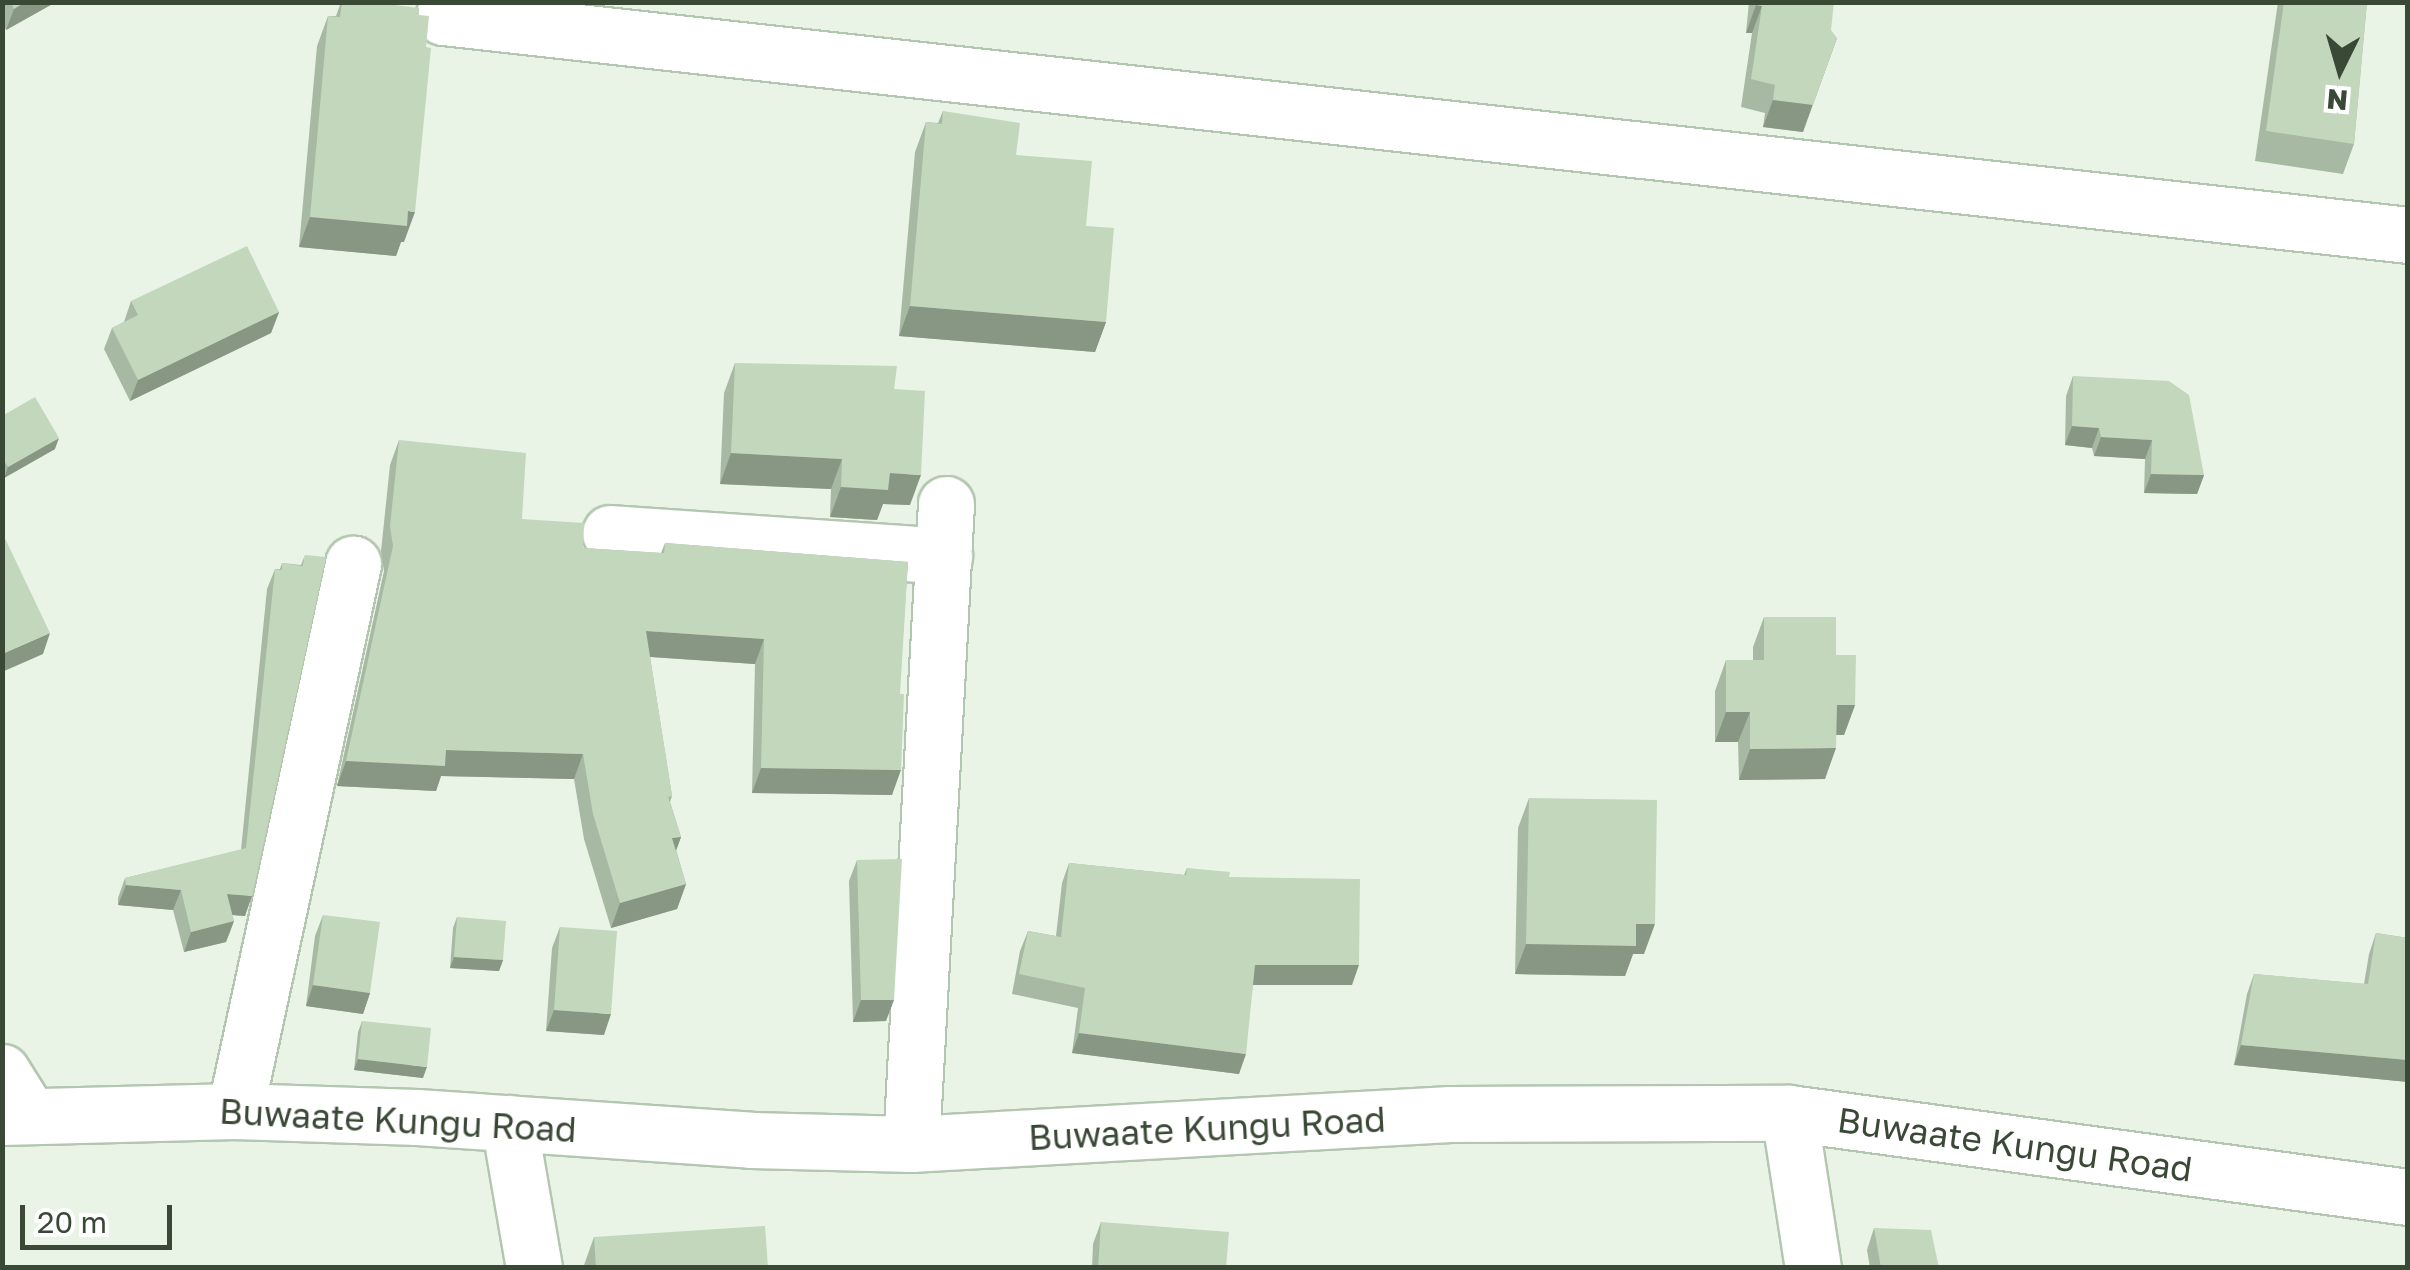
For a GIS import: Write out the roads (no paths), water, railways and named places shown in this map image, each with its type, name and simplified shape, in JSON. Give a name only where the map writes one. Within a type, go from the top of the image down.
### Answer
[{"type":"street","points":[[443,18],[2408,235]]},
{"type":"street","points":[[610,533],[945,530],[911,1144]]},
{"type":"street","points":[[235,1111],[353,564]]},
{"type":"street","name":"Buwaate Kungu Road","points":[[12,1101],[508,1123],[751,1140],[911,1144],[1450,1114],[1789,1113],[2408,1197]]},
{"type":"street","points":[[1789,1113],[1813,1268]]},
{"type":"street","points":[[508,1123],[534,1268]]}]
